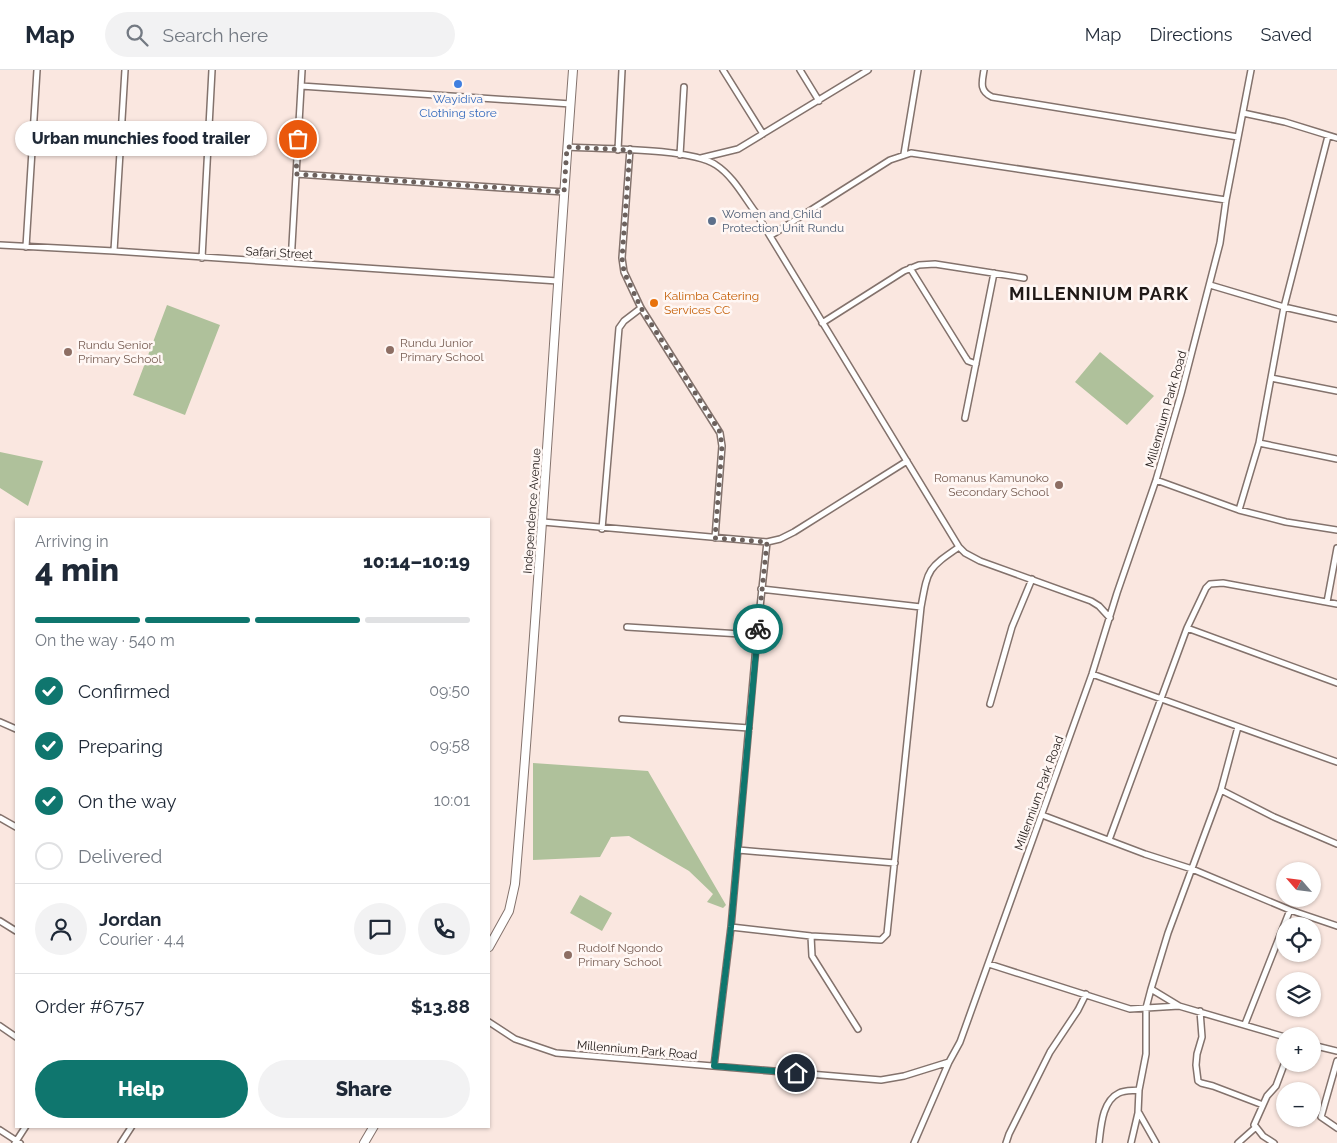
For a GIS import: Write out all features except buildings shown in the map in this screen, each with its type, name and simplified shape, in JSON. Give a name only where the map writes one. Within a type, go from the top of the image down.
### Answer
[{"type":"street","points":[[26,247],[37,70]]},
{"type":"street","points":[[114,251],[125,70]]},
{"type":"street","points":[[202,258],[212,70]]},
{"type":"street","points":[[291,263],[302,70]]},
{"type":"street","name":"Independence Avenue","points":[[490,945],[509,911],[515,884],[543,522],[573,70]]},
{"type":"street","points":[[618,150],[622,70]]},
{"type":"street","points":[[723,70],[763,134]]},
{"type":"street","points":[[800,70],[819,101]]},
{"type":"street","points":[[700,158],[738,149],[868,70]]},
{"type":"street","points":[[904,154],[918,70]]},
{"type":"street","points":[[984,70],[983,91],[992,96],[1238,137]]},
{"type":"street","name":"Millennium Park Road","points":[[490,1023],[514,1039],[556,1053],[881,1080],[904,1076],[949,1062],[960,1042],[1042,815],[1092,674],[1117,593],[1156,480],[1182,394],[1220,243],[1250,70]]},
{"type":"street","points":[[301,86],[571,104]]},
{"type":"street","points":[[680,155],[684,87]]},
{"type":"street","points":[[1243,113],[1285,122],[1337,138]]},
{"type":"street","points":[[1239,510],[1259,443],[1284,307],[1328,136]]},
{"type":"street","points":[[567,147],[680,155],[700,158],[716,164],[728,176],[756,213],[959,547],[972,557],[1091,601],[1099,606],[1110,618]]},
{"type":"street","points":[[630,150],[623,264],[627,279],[641,308],[715,422],[722,439],[715,538]]},
{"type":"street","points":[[770,236],[890,160],[904,154],[918,153],[1226,200]]},
{"type":"street","points":[[296,174],[564,192]]},
{"type":"street","name":"Safari Street","points":[[0,245],[558,281]]},
{"type":"street","points":[[822,323],[910,268],[918,265],[935,264],[1024,278]]},
{"type":"street","points":[[910,268],[968,361],[976,364]]},
{"type":"street","points":[[965,418],[994,273]]},
{"type":"street","points":[[1210,285],[1284,307],[1337,319]]},
{"type":"street","points":[[602,529],[619,328],[624,321],[641,308]]},
{"type":"street","points":[[1271,378],[1337,391]]},
{"type":"street","points":[[1259,443],[1337,458]]},
{"type":"street","points":[[543,522],[602,529],[767,542],[780,539],[794,532],[906,461]]},
{"type":"street","points":[[1156,480],[1239,510],[1286,522],[1337,530]]},
{"type":"street","points":[[714,1066],[731,927],[761,589],[767,542]]},
{"type":"street","points":[[731,927],[811,936],[883,939],[889,930],[921,607],[930,571],[937,563],[959,547]]},
{"type":"street","points":[[1327,602],[1337,548]]},
{"type":"street","points":[[990,704],[1012,627],[1032,580]]},
{"type":"street","points":[[1109,840],[1161,698],[1188,628],[1206,588],[1216,582],[1337,604]]},
{"type":"street","points":[[761,589],[921,607]]},
{"type":"street","points":[[627,627],[757,635]]},
{"type":"street","points":[[1188,628],[1337,683]]},
{"type":"street","points":[[1092,674],[1337,762]]},
{"type":"street","points":[[622,719],[749,728]]},
{"type":"street","points":[[0,722],[15,729]]},
{"type":"street","points":[[1131,1143],[1138,1113],[1139,1090],[1146,1054],[1146,1008],[1168,933],[1221,790],[1238,727]]},
{"type":"street","points":[[1221,790],[1274,817],[1337,844]]},
{"type":"street","points":[[1042,815],[1192,870],[1290,910],[1337,926]]},
{"type":"street","points":[[0,818],[15,826]]},
{"type":"street","points":[[738,850],[895,863]]},
{"type":"street","points":[[1245,1024],[1290,910]]},
{"type":"street","points":[[0,921],[15,930]]},
{"type":"street","points":[[811,936],[810,948],[812,956],[858,1029]]},
{"type":"street","points":[[989,964],[1130,1009],[1179,1006],[1276,1034]]},
{"type":"street","points":[[1151,989],[1179,1006]]},
{"type":"street","points":[[1006,1143],[1050,1052],[1086,994]]},
{"type":"street","points":[[1200,1011],[1202,1037],[1197,1054],[1198,1081],[1201,1084],[1214,1086],[1263,1105]]},
{"type":"street","points":[[0,1026],[15,1035]]},
{"type":"street","points":[[1321,1048],[1337,1052]]},
{"type":"street","points":[[1337,1061],[1321,1117],[1337,1128]]},
{"type":"street","points":[[914,1143],[949,1062]]},
{"type":"street","points":[[1274,1143],[1263,1136],[1254,1125],[1267,1096],[1276,1086],[1281,1072]]},
{"type":"street","points":[[1099,1143],[1104,1114],[1115,1096],[1123,1091],[1139,1090]]},
{"type":"street","points":[[1138,1113],[1156,1143]]},
{"type":"street","points":[[1238,1143],[1256,1127]]},
{"type":"street","points":[[0,1130],[17,1142],[25,1128]]},
{"type":"street","points":[[121,1143],[131,1128]]},
{"type":"street","points":[[364,1143],[373,1128]]},
{"type":"green space","points":[[167,305],[220,325],[185,415],[133,395]]},
{"type":"green space","points":[[1100,352],[1154,396],[1127,425],[1075,382]]},
{"type":"green space","points":[[0,452],[43,461],[28,506],[0,488]]},
{"type":"green space","points":[[533,763],[648,771],[726,905],[723,908],[707,902],[713,894],[689,871],[629,836],[611,837],[600,857],[533,860]]},
{"type":"green space","points":[[580,895],[612,913],[602,931],[570,913]]},
{"type":"way so far","points":[[298,139],[296,174],[564,192],[567,147],[630,150],[622,258],[624,272],[641,308],[720,432],[722,446],[715,538],[767,542],[758,629]]},
{"type":"place","name":"Wayidiva Clothing store","points":[[458,84]]},
{"type":"place","name":"Urban munchies food trailer","points":[[298,139]]},
{"type":"place","name":"Women and Child Protection Unit Rundu","points":[[712,221]]},
{"type":"place","name":"Kalimba Catering Services CC","points":[[654,303]]},
{"type":"place","name":"Rundu Junior Primary School","points":[[390,350]]},
{"type":"place","name":"Rundu Senior Primary School","points":[[68,352]]},
{"type":"place","name":"Romanus Kamunoko Secondary School","points":[[1059,485]]},
{"type":"place","name":"Rudolf Ngondo Primary School","points":[[568,955]]},
{"type":"district","name":"MILLENNIUM PARK","points":[[1099,294]]},
{"type":"route","points":[[758,629],[731,927],[714,1066],[796,1073]]}]
